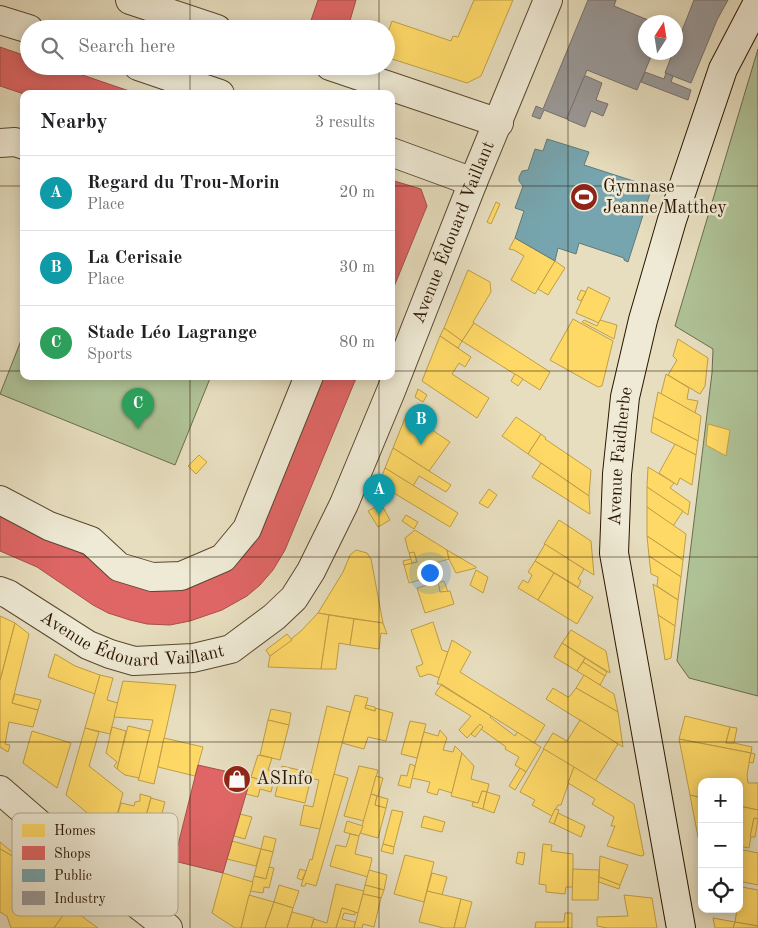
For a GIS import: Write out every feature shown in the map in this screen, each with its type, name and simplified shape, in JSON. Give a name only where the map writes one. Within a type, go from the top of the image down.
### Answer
[{"type":"street","points":[[130,0],[190,20]]},
{"type":"street","name":"Avenue Édouard Vaillant","points":[[0,591],[8,594],[88,645],[134,661],[193,658],[231,649],[274,617],[294,598],[311,571],[344,504],[548,0]]},
{"type":"street","name":"Avenue Faidherbe","points":[[681,928],[614,553],[617,474],[625,397],[643,320],[672,220],[723,69],[758,2]]},
{"type":"street","points":[[0,20],[20,27]]},
{"type":"street","points":[[163,75],[205,90]]},
{"type":"street","points":[[357,75],[499,123]]},
{"type":"street","points":[[0,143],[20,144]]},
{"type":"street","points":[[395,153],[473,182]]},
{"type":"street","points":[[0,500],[48,526],[91,541],[120,567],[152,577],[180,576],[223,558],[247,529],[307,380]]},
{"type":"street","points":[[0,790],[27,813]]},
{"type":"street","points":[[153,916],[168,928]]},
{"type":"green space","points":[[758,49],[758,696],[689,678],[677,661],[712,373],[713,349],[675,326]]},
{"type":"green space","points":[[20,343],[20,380],[209,380],[175,465],[0,394]]},
{"type":"building: Homes","points":[[474,0],[513,0],[481,76],[467,83],[395,60],[395,22],[451,41],[453,36],[458,37]]},
{"type":"building: Homes","points":[[496,202],[500,204],[491,224],[487,222]]},
{"type":"building: Homes","points":[[515,238],[555,261],[535,294],[511,280],[524,256],[509,249]]},
{"type":"building: Homes","points":[[555,261],[565,268],[548,295],[538,289]]},
{"type":"building: Homes","points":[[468,270],[490,282],[491,292],[462,341],[444,328]]},
{"type":"building: Homes","points":[[588,287],[610,298],[599,323],[576,313]]},
{"type":"building: Homes","points":[[581,290],[586,292],[581,301],[577,299]]},
{"type":"building: Homes","points":[[573,319],[613,341],[602,386],[598,387],[550,360]]},
{"type":"building: Homes","points":[[584,320],[597,326],[600,320],[617,325],[614,339],[582,322]]},
{"type":"building: Homes","points":[[474,323],[550,372],[540,390],[462,341]]},
{"type":"building: Homes","points":[[444,328],[462,341],[458,348],[440,336]]},
{"type":"building: Homes","points":[[440,336],[471,357],[465,367],[459,363],[452,374],[489,398],[477,418],[422,381]]},
{"type":"building: Homes","points":[[678,339],[708,358],[705,386],[700,394],[668,375],[677,360],[673,356]]},
{"type":"building: Homes","points":[[515,374],[523,379],[518,386],[511,381]]},
{"type":"building: Homes","points":[[666,374],[689,388],[687,399],[698,401],[695,413],[661,394]]},
{"type":"building: Homes","points":[[418,389],[427,395],[423,402],[415,397]]},
{"type":"building: Homes","points":[[658,392],[701,416],[698,441],[653,417]]},
{"type":"building: Homes","points":[[407,413],[450,442],[429,471],[393,448]]},
{"type":"building: Homes","points":[[516,417],[541,434],[528,454],[502,436]]},
{"type":"building: Homes","points":[[653,417],[698,441],[696,455],[651,432]]},
{"type":"building: Homes","points":[[708,424],[730,430],[726,456],[706,445]]},
{"type":"building: Homes","points":[[541,434],[545,439],[591,470],[589,496],[528,454]]},
{"type":"building: Homes","points":[[675,444],[696,455],[692,485],[680,478],[677,485],[659,473]]},
{"type":"building: Homes","points":[[393,448],[451,485],[446,492],[419,476],[413,486],[385,468]]},
{"type":"building: Homes","points":[[199,455],[207,462],[196,474],[188,466]]},
{"type":"building: Homes","points":[[541,463],[589,496],[590,514],[532,477]]},
{"type":"building: Homes","points":[[648,467],[674,483],[670,488],[690,502],[688,515],[647,487]]},
{"type":"building: Homes","points":[[385,468],[458,513],[450,527],[379,484]]},
{"type":"building: Homes","points":[[647,487],[683,511],[673,526],[647,507]]},
{"type":"building: Homes","points":[[489,489],[497,495],[488,508],[479,503]]},
{"type":"building: Homes","points":[[381,504],[390,520],[378,527],[368,511]]},
{"type":"building: Homes","points":[[647,507],[686,534],[683,560],[647,536]]},
{"type":"building: Homes","points":[[406,515],[418,522],[414,529],[402,521]]},
{"type":"building: Homes","points":[[559,520],[591,541],[594,575],[544,544]]},
{"type":"building: Homes","points":[[415,530],[447,550],[449,559],[435,563],[437,575],[409,583],[404,565],[417,562],[414,552],[410,554],[408,550],[405,538]]},
{"type":"building: Homes","points":[[647,536],[683,560],[681,577],[649,556]]},
{"type":"building: Homes","points":[[545,544],[584,569],[578,579],[581,581],[578,587],[535,561]]},
{"type":"building: Homes","points":[[356,550],[367,553],[371,559],[383,623],[318,613],[343,572],[350,555]]},
{"type":"building: Homes","points":[[447,550],[476,567],[476,568],[456,573]]},
{"type":"building: Homes","points":[[414,552],[417,562],[412,563],[409,553]]},
{"type":"building: Homes","points":[[649,556],[681,577],[678,600],[657,586],[658,577],[651,574]]},
{"type":"building: Homes","points":[[411,559],[412,563],[404,565],[403,561]]},
{"type":"building: Homes","points":[[535,561],[554,573],[538,600],[518,588],[523,580],[528,583],[532,575],[528,572]]},
{"type":"building: Homes","points":[[476,570],[488,577],[483,593],[470,585]]},
{"type":"building: Homes","points":[[554,573],[593,597],[577,624],[538,600]]},
{"type":"building: Homes","points":[[444,581],[448,592],[440,592],[438,583]]},
{"type":"building: Homes","points":[[438,582],[440,592],[450,591],[454,604],[425,613],[417,588]]},
{"type":"building: Homes","points":[[653,584],[678,600],[675,626],[658,615]]},
{"type":"building: Homes","points":[[318,613],[329,615],[321,669],[268,667],[270,656],[301,631]]},
{"type":"building: Homes","points":[[329,615],[354,619],[350,645],[339,643],[336,669],[321,669]]},
{"type":"building: Homes","points":[[658,615],[675,626],[671,658],[665,660]]},
{"type":"building: Homes","points":[[0,616],[15,623],[0,681]]},
{"type":"building: Homes","points":[[354,619],[383,623],[387,634],[381,633],[379,649],[350,645]]},
{"type":"building: Homes","points":[[433,622],[442,650],[448,652],[440,678],[429,674],[420,677],[416,667],[423,664],[411,630]]},
{"type":"building: Homes","points":[[15,623],[29,634],[12,703],[38,710],[33,727],[9,722],[5,744],[10,745],[8,752],[0,747],[0,681]]},
{"type":"building: Homes","points":[[571,630],[606,651],[610,673],[562,643]]},
{"type":"building: Homes","points":[[287,634],[292,640],[270,656],[266,650]]},
{"type":"building: Homes","points":[[452,640],[471,652],[460,672],[545,725],[534,743],[441,684],[437,684]]},
{"type":"building: Homes","points":[[562,643],[585,658],[577,671],[554,657]]},
{"type":"building: Homes","points":[[55,654],[75,666],[100,675],[95,694],[48,677]]},
{"type":"building: Homes","points":[[585,658],[607,672],[605,676],[583,662]]},
{"type":"building: Homes","points":[[583,662],[605,676],[600,685],[577,671]]},
{"type":"building: Homes","points":[[100,675],[113,678],[107,700],[118,703],[110,734],[85,728]]},
{"type":"building: Homes","points":[[584,675],[614,694],[618,712],[576,688]]},
{"type":"building: Homes","points":[[123,681],[176,685],[154,784],[138,780],[153,720],[114,717]]},
{"type":"building: Homes","points":[[441,685],[491,716],[515,736],[517,732],[541,747],[526,772],[515,765],[519,757],[505,749],[506,747],[481,729],[483,727],[480,724],[467,738],[459,730],[471,716],[435,694]]},
{"type":"building: Homes","points":[[553,688],[568,697],[576,688],[618,712],[623,747],[546,699]]},
{"type":"building: Homes","points":[[15,694],[41,700],[38,710],[12,703]]},
{"type":"building: Homes","points":[[355,695],[368,698],[365,708],[375,711],[375,708],[393,713],[386,741],[368,737],[364,749],[342,743]]},
{"type":"building: Homes","points":[[366,705],[375,707],[375,711],[365,708]]},
{"type":"building: Homes","points":[[327,706],[350,712],[320,829],[300,825],[304,805],[313,807],[319,780],[310,778]]},
{"type":"building: Homes","points":[[271,709],[291,713],[289,725],[268,720]]},
{"type":"building: Homes","points":[[685,716],[730,727],[726,743],[752,747],[751,753],[679,739]]},
{"type":"building: Homes","points":[[268,720],[289,725],[280,760],[260,755]]},
{"type":"building: Homes","points":[[580,720],[618,744],[595,781],[543,749],[553,733],[567,741]]},
{"type":"building: Homes","points":[[410,721],[426,724],[417,758],[401,754]]},
{"type":"building: Homes","points":[[480,724],[483,727],[475,737],[471,734]]},
{"type":"building: Homes","points":[[128,726],[150,731],[139,778],[125,775],[117,769]]},
{"type":"building: Homes","points":[[112,727],[126,731],[117,769],[114,766],[117,762],[106,753]]},
{"type":"building: Homes","points":[[730,727],[737,728],[734,743],[726,743]]},
{"type":"building: Homes","points":[[85,728],[99,732],[89,766],[123,793],[118,813],[87,813],[66,795]]},
{"type":"building: Homes","points":[[440,730],[447,738],[443,750],[453,752],[455,746],[462,753],[452,793],[439,789],[437,795],[427,792],[430,782],[412,778],[424,732],[438,736]]},
{"type":"building: Homes","points":[[32,731],[71,743],[57,788],[23,763]]},
{"type":"building: Homes","points":[[164,738],[203,747],[195,776],[158,767]]},
{"type":"building: Homes","points":[[679,739],[751,753],[747,775],[748,783],[758,783],[758,810],[743,807],[743,778],[698,778],[698,797],[690,795]]},
{"type":"building: Homes","points":[[544,749],[574,767],[561,805],[558,805],[552,816],[532,805],[535,800],[520,792]]},
{"type":"building: Homes","points":[[462,753],[474,766],[471,779],[489,784],[487,792],[482,791],[478,803],[451,796]]},
{"type":"building: Homes","points":[[751,753],[755,754],[753,763],[749,762]]},
{"type":"building: Homes","points":[[258,755],[272,758],[268,770],[276,772],[273,784],[251,777]]},
{"type":"building: Homes","points":[[410,764],[415,766],[410,788],[398,785],[401,775],[407,776]]},
{"type":"building: Homes","points":[[282,766],[312,773],[305,803],[275,796]]},
{"type":"building: Homes","points":[[359,766],[378,770],[364,821],[344,816]]},
{"type":"building: Homes","points":[[574,767],[634,804],[644,855],[641,856],[607,846],[615,826],[611,826],[614,817],[592,804],[595,799],[568,783]]},
{"type":"building: Homes","points":[[520,768],[526,772],[515,790],[509,786]]},
{"type":"building: Homes","points":[[334,774],[348,778],[316,886],[306,883],[305,886],[301,886],[310,859],[312,860]]},
{"type":"building: Homes","points":[[376,776],[383,778],[378,796],[371,794]]},
{"type":"building: Homes","points":[[251,777],[273,784],[271,792],[260,789],[258,797],[246,794]]},
{"type":"building: Homes","points":[[482,791],[487,792],[483,809],[472,806],[473,802],[478,803]]},
{"type":"building: Homes","points":[[487,792],[500,796],[494,813],[483,809]]},
{"type":"building: Homes","points":[[140,794],[151,797],[147,813],[118,813],[121,803],[134,806],[135,802],[140,801]]},
{"type":"building: Homes","points":[[371,794],[377,796],[375,805],[386,808],[378,838],[360,833]]},
{"type":"building: Homes","points":[[690,795],[698,797],[698,837]]},
{"type":"building: Homes","points":[[377,796],[388,799],[386,808],[375,805]]},
{"type":"building: Homes","points":[[151,798],[165,802],[162,813],[147,813]]},
{"type":"building: Homes","points":[[743,807],[758,810],[758,819],[754,818],[749,848],[743,847]]},
{"type":"building: Homes","points":[[555,809],[559,810],[554,824],[549,822]]},
{"type":"building: Homes","points":[[392,810],[403,812],[394,847],[383,844]]},
{"type":"building: Homes","points":[[558,813],[585,826],[581,837],[554,824]]},
{"type":"building: Homes","points":[[240,814],[252,817],[245,839],[234,836]]},
{"type":"building: Homes","points":[[424,816],[445,822],[442,832],[421,827]]},
{"type":"building: Homes","points":[[754,818],[758,819],[755,837],[750,837]]},
{"type":"building: Homes","points":[[347,821],[363,826],[359,836],[344,832]]},
{"type":"building: Homes","points":[[350,834],[359,836],[355,854],[372,858],[368,877],[330,866],[336,845],[346,847]]},
{"type":"building: Homes","points":[[264,836],[276,839],[273,852],[261,849]]},
{"type":"building: Homes","points":[[232,841],[261,849],[256,866],[227,859]]},
{"type":"building: Homes","points":[[0,842],[12,852],[12,856],[0,849]]},
{"type":"building: Homes","points":[[383,844],[394,847],[393,854],[381,851]]},
{"type":"building: Homes","points":[[543,844],[552,845],[551,851],[573,854],[573,887],[566,887],[565,894],[546,892],[546,885],[539,884]]},
{"type":"building: Homes","points":[[0,849],[12,856],[12,916],[63,916],[54,928],[11,928],[7,916],[0,912]]},
{"type":"building: Homes","points":[[261,849],[273,852],[266,879],[254,876]]},
{"type":"building: Homes","points":[[743,850],[758,853],[758,885],[743,882]]},
{"type":"building: Homes","points":[[518,852],[525,853],[523,865],[516,863]]},
{"type":"building: Homes","points":[[405,855],[434,862],[424,902],[394,894]]},
{"type":"building: Homes","points":[[600,856],[628,865],[620,885],[599,877]]},
{"type":"building: Homes","points":[[269,867],[274,868],[269,888],[264,887],[263,893],[250,891],[254,876],[266,879]]},
{"type":"building: Homes","points":[[300,869],[306,871],[302,880],[297,878]]},
{"type":"building: Homes","points":[[573,869],[599,870],[598,900],[572,900]]},
{"type":"building: Homes","points":[[369,870],[387,875],[384,890],[365,885]]},
{"type":"building: Homes","points":[[223,873],[253,882],[241,928],[235,928],[212,913]]},
{"type":"building: Homes","points":[[432,873],[447,877],[442,895],[427,891]]},
{"type":"building: Homes","points":[[599,877],[620,885],[619,889],[599,882]]},
{"type":"building: Homes","points":[[336,884],[364,891],[358,913],[342,908],[336,928],[311,928],[314,919],[327,923]]},
{"type":"building: Homes","points":[[279,885],[299,891],[293,908],[274,902]]},
{"type":"building: Homes","points":[[365,885],[384,890],[381,898],[363,894]]},
{"type":"building: Homes","points":[[743,887],[758,890],[758,926],[735,922],[736,913],[743,913]]},
{"type":"building: Homes","points":[[427,891],[461,899],[454,928],[444,928],[419,922]]},
{"type":"building: Homes","points":[[363,894],[381,898],[374,927],[363,924],[362,928],[354,928]]},
{"type":"building: Homes","points":[[249,895],[274,902],[265,928],[241,928]]},
{"type":"building: Homes","points":[[624,895],[652,898],[657,928],[607,928],[597,926],[597,917],[628,916]]},
{"type":"building: Homes","points":[[461,899],[472,902],[465,928],[454,928]]},
{"type":"building: Homes","points":[[274,902],[293,908],[287,928],[265,928]]},
{"type":"building: Homes","points":[[342,908],[355,912],[355,915],[344,913],[342,919],[355,922],[354,928],[336,928]]},
{"type":"building: Homes","points":[[292,912],[314,918],[311,928],[287,928]]},
{"type":"building: Homes","points":[[565,913],[572,913],[572,928],[535,928],[536,922],[564,922]]},
{"type":"building: Homes","points":[[63,916],[81,916],[98,928],[54,928]]},
{"type":"building: Homes","points":[[713,918],[735,922],[733,928],[715,928]]},
{"type":"building: Homes","points":[[735,922],[758,926],[758,928],[733,928]]},
{"type":"building: Shops","points":[[318,0],[356,0],[350,20],[311,20]]},
{"type":"building: Shops","points":[[0,47],[20,54],[20,75],[82,75],[126,90],[20,90],[20,93],[0,86]]},
{"type":"building: Shops","points":[[395,181],[421,189],[427,206],[395,284]]},
{"type":"building: Shops","points":[[316,380],[355,380],[285,550],[273,570],[260,585],[247,596],[222,610],[190,621],[170,625],[147,624],[108,613],[37,567],[0,551],[0,512],[65,542],[108,572],[211,577]]},
{"type":"building: Shops","points":[[198,765],[251,777],[223,873],[178,862],[178,845]]},
{"type":"building: Public","name":"Gymnase Jeanne Matthey","points":[[547,139],[589,152],[584,165],[652,187],[628,262],[624,258],[579,243],[576,254],[558,248],[555,261],[515,238],[524,211],[515,208],[523,186],[519,181],[519,177],[522,171],[528,170],[535,149],[543,151]]},
{"type":"building: Industry","points":[[588,0],[616,0],[614,6],[638,16],[638,60],[650,60],[637,90],[587,70],[567,119],[544,110],[540,119],[532,116],[536,106],[543,109]]},
{"type":"building: Industry","points":[[694,0],[728,0],[717,20],[691,83],[665,73],[670,60],[683,60],[683,28]]},
{"type":"building: Industry","points":[[645,72],[664,79],[666,73],[673,76],[671,82],[691,90],[688,100],[641,82]]},
{"type":"building: Industry","points":[[586,76],[602,83],[596,100],[608,104],[603,116],[591,111],[585,127],[567,118]]},
{"type":"place","name":"Gymnase Jeanne Matthey","points":[[584,197]]},
{"type":"place","name":"Stade Léo Lagrange","points":[[138,429]]},
{"type":"place","name":"La Cerisaie","points":[[421,445]]},
{"type":"place","name":"Regard du Trou-Morin","points":[[379,515]]},
{"type":"place","name":"ASInfo","points":[[237,779]]}]
